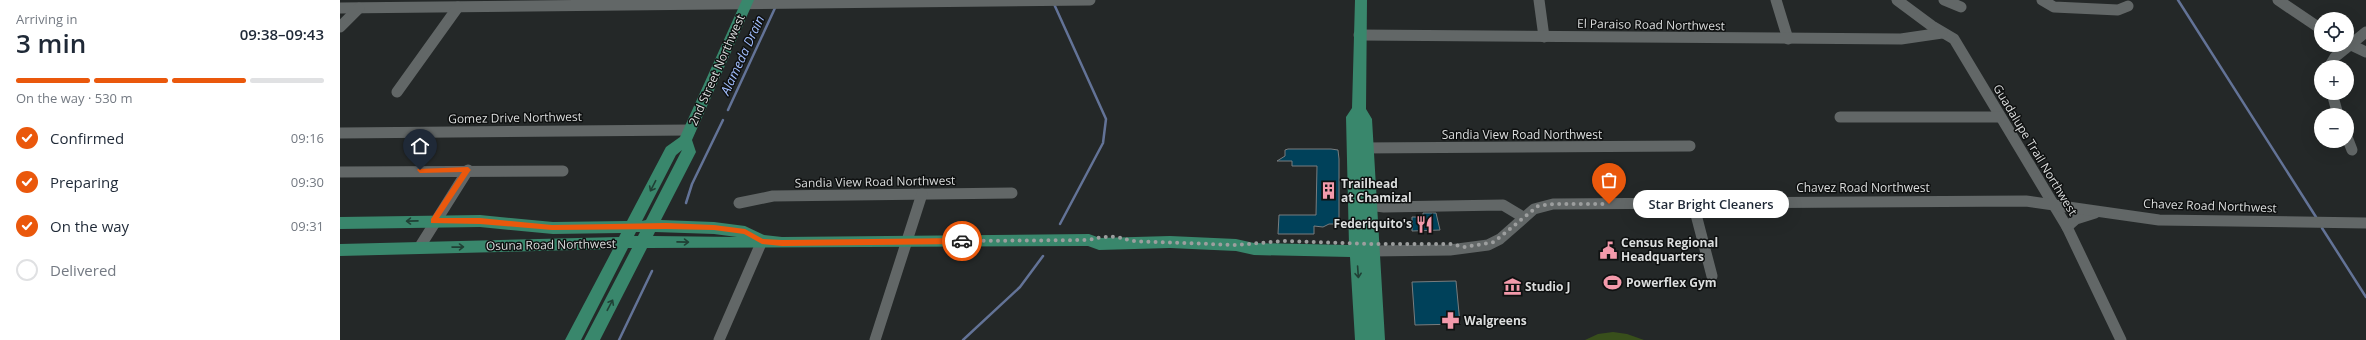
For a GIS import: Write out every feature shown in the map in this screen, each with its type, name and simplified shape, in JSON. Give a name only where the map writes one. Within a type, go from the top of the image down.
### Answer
[{"type":"main road","points":[[1361,0],[1359,35],[1359,109],[1364,119],[1360,148],[1354,170],[1377,340]]},
{"type":"main road","name":"2nd Street Northwest","points":[[573,340],[625,243],[671,151],[688,135],[747,2]]},
{"type":"main road","name":"2nd Street Northwest","points":[[592,340],[652,227],[689,152],[688,135]]},
{"type":"main road","points":[[1360,148],[1368,201],[1364,246],[1362,340]]},
{"type":"main road","name":"Osuna Road Northwest","points":[[340,223],[480,221],[552,228],[714,228],[745,232],[762,241]]},
{"type":"main road","name":"Osuna Road Northwest","points":[[340,250],[644,242],[738,243],[762,241],[782,243],[1089,240],[1099,244],[1131,241],[1236,245],[1254,248],[1364,246]]},
{"type":"street","points":[[340,8],[747,2],[1090,0]]},
{"type":"street","points":[[1539,0],[1544,37]]},
{"type":"street","points":[[1776,0],[1788,39]]},
{"type":"street","name":"Guadalupe Trail Northwest","points":[[1897,0],[1928,21],[1942,33],[1954,39],[1999,117],[2067,227],[2121,340]]},
{"type":"street","points":[[1944,0],[1961,7]]},
{"type":"street","points":[[2042,0],[2054,7],[2118,10],[2128,6]]},
{"type":"street","points":[[2278,0],[2314,24]]},
{"type":"street","points":[[397,92],[458,7]]},
{"type":"street","points":[[340,27],[359,8]]},
{"type":"street","points":[[2354,40],[2366,32]]},
{"type":"street","name":"El Paraiso Road Northwest","points":[[1359,35],[1901,39],[1942,33]]},
{"type":"street","points":[[2354,46],[2366,52]]},
{"type":"street","points":[[2332,60],[2340,52]]},
{"type":"street","points":[[1840,118],[1999,117]]},
{"type":"street","name":"Gomez Drive Northwest","points":[[340,133],[688,135]]},
{"type":"street","name":"Sandia View Road Northwest","points":[[1360,148],[1690,146]]},
{"type":"street","points":[[419,248],[434,221],[468,170]]},
{"type":"street","points":[[340,172],[468,170],[563,171]]},
{"type":"street","name":"Sandia View Road Northwest","points":[[739,203],[760,197],[773,196],[1012,193]]},
{"type":"street","points":[[874,340],[922,194]]},
{"type":"street","points":[[1368,201],[1376,206],[1393,207],[1497,205],[1512,209],[1523,217]]},
{"type":"street","name":"Chavez Road Northwest","points":[[1523,217],[1538,206],[1548,204],[2019,201],[2052,204],[2159,220],[2366,223]]},
{"type":"street","points":[[1693,203],[1712,276]]},
{"type":"street","points":[[2067,227],[2071,221],[2077,218],[2100,212]]},
{"type":"street","name":"Osuna Road Northwest","points":[[1364,246],[1450,250],[1494,242],[1523,217]]},
{"type":"street","points":[[719,340],[762,241]]},
{"type":"green space","points":[[1613,332],[1627,334],[1644,340],[1585,340],[1598,334]]},
{"type":"building","name":"Trailhead at Chamizal","points":[[1288,149],[1338,150],[1339,159],[1339,224],[1329,224],[1323,227],[1314,226],[1314,234],[1278,234],[1279,215],[1316,215],[1317,166],[1292,166],[1292,161],[1277,161],[1285,156],[1285,150]]},
{"type":"building","name":"Federiquito's","points":[[1423,213],[1436,213],[1440,230],[1412,231],[1412,217],[1423,217]]},
{"type":"building","name":"Walgreens","points":[[1456,281],[1460,324],[1415,325],[1412,282]]},
{"type":"waterway","points":[[2178,0],[2316,217]]},
{"type":"waterway","points":[[1054,4],[1106,119],[1103,143],[1060,224]]},
{"type":"waterway","name":"Alameda Drain","points":[[728,110],[775,8]]},
{"type":"waterway","name":"Alameda Drain","points":[[686,203],[692,184],[723,120]]},
{"type":"waterway","points":[[2322,228],[2366,297]]},
{"type":"waterway","points":[[963,340],[1020,287],[1043,256]]},
{"type":"waterway","name":"Alameda Drain","points":[[619,340],[652,271]]},
{"type":"way so far","points":[[962,241],[1089,240],[1103,236],[1120,237],[1131,241],[1236,245],[1254,242],[1283,241],[1370,244],[1450,244],[1465,247],[1488,245],[1500,239],[1523,217],[1538,206],[1548,204],[1609,204]]},
{"type":"place","name":"Trailhead at Chamizal","points":[[1328,191]]},
{"type":"place","name":"Star Bright Cleaners","points":[[1609,204]]},
{"type":"place","name":"Federiquito's","points":[[1425,224]]},
{"type":"place","name":"Census Regional Headquarters","points":[[1608,250]]},
{"type":"place","name":"Powerflex Gym","points":[[1613,283]]},
{"type":"place","name":"Studio J","points":[[1512,287]]},
{"type":"place","name":"Walgreens","points":[[1451,321]]},
{"type":"route","points":[[420,170],[468,170],[434,221],[480,221],[552,228],[666,226],[714,228],[745,232],[762,241],[782,243],[962,241]]}]
